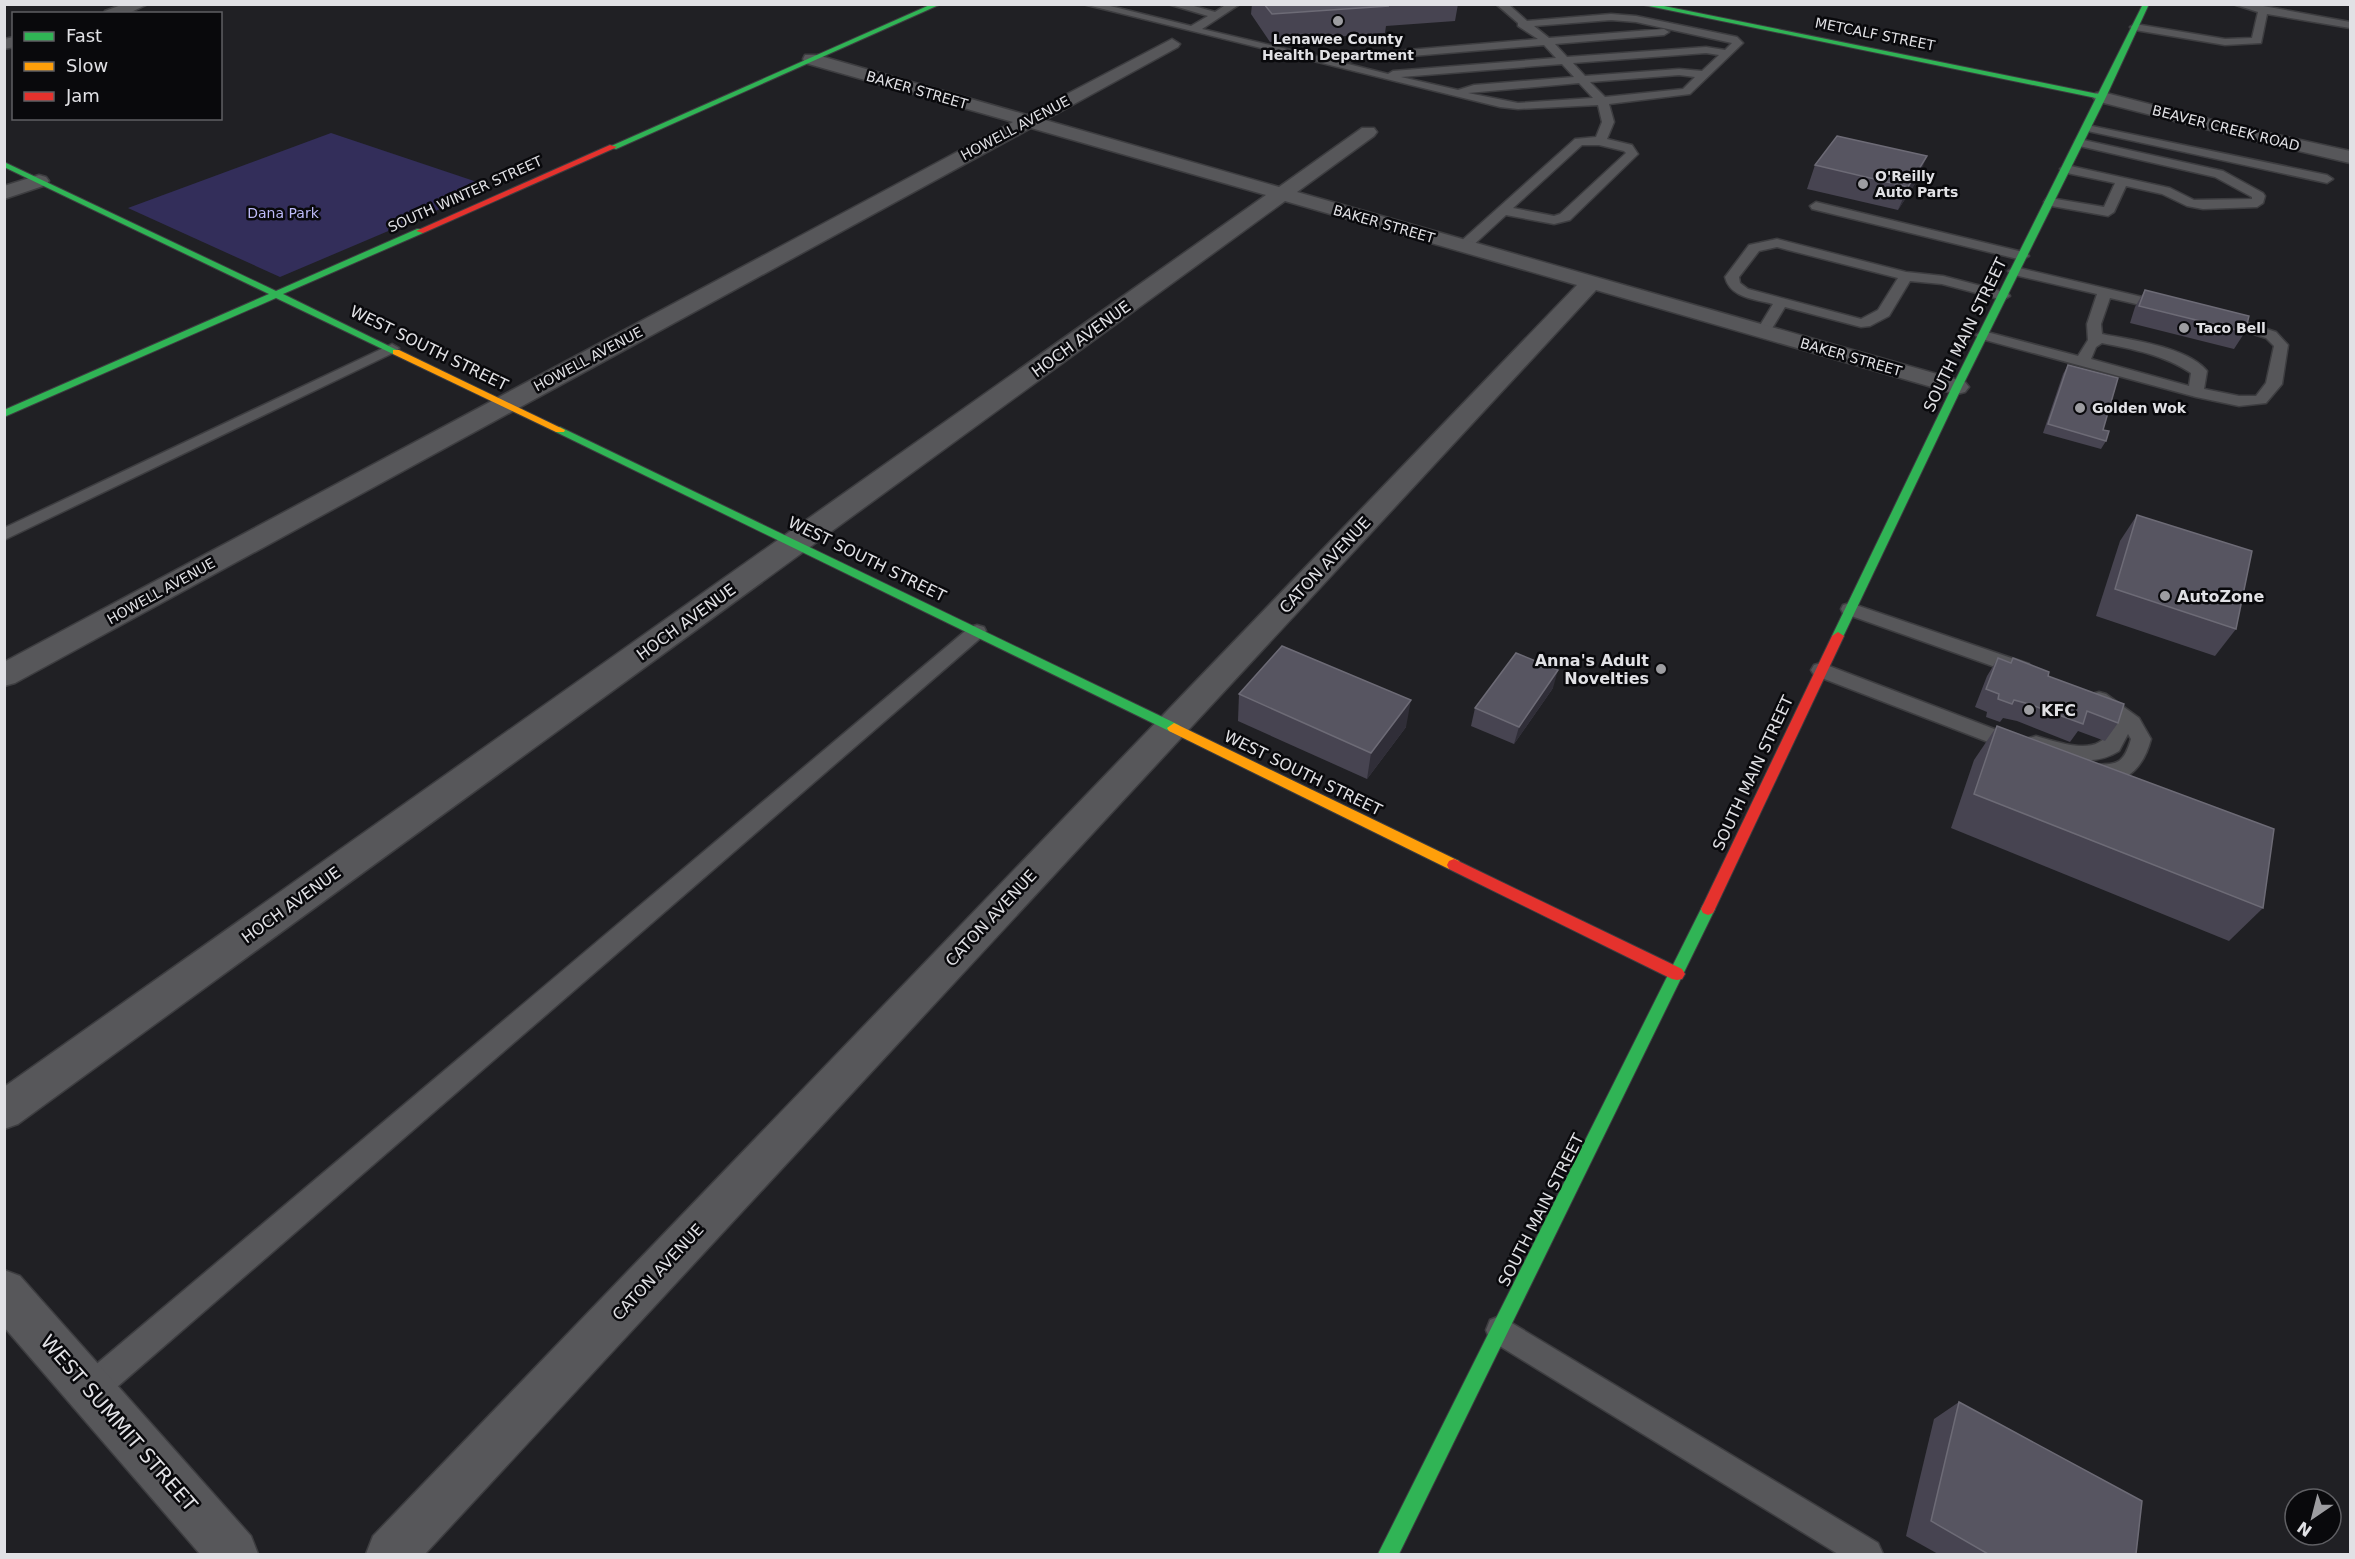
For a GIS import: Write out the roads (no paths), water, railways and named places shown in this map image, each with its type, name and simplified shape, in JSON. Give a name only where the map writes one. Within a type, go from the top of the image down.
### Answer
[{"type":"street","points":[[116,12],[141,4]]},
{"type":"street","name":"SOUTH WINTER STREET","points":[[4,414],[938,4]]},
{"type":"street","name":"METCALF STREET","points":[[1642,4],[2102,97]]},
{"type":"street","name":"SOUTH MAIN STREET","points":[[1388,1554],[1677,974],[1850,609],[2146,4]]},
{"type":"street","name":"HOWELL AVENUE","points":[[4,676],[1172,44]]},
{"type":"street","name":"BAKER STREET","points":[[811,59],[1958,387]]},
{"type":"street","name":"BEAVER CREEK ROAD","points":[[2102,97],[2222,128],[2350,157]]},
{"type":"street","name":"HOCH AVENUE","points":[[4,1111],[1368,132]]},
{"type":"street","name":"WEST SOUTH STREET","points":[[4,164],[796,543],[1677,974]]},
{"type":"street","points":[[4,193],[39,181]]},
{"type":"street","name":"CATON AVENUE","points":[[391,1554],[1592,282]]},
{"type":"street","name":"WEST SUMMIT STREET","points":[[4,1292],[233,1554]]},
{"type":"lane","points":[[1088,4],[1500,104],[1518,106],[1602,102],[1686,92],[1738,43],[1733,39],[1676,27],[1611,17],[1522,24]]},
{"type":"lane","points":[[1173,4],[1218,15]]},
{"type":"lane","points":[[1192,30],[1235,4]]},
{"type":"lane","points":[[1501,4],[1546,42],[1602,102],[1609,122],[1605,136],[1599,141]]},
{"type":"lane","points":[[2238,4],[2350,25]]},
{"type":"lane","points":[[2135,27],[2225,42],[2257,41],[2263,10]]},
{"type":"lane","points":[[1324,62],[1336,58],[1668,32],[1676,27]]},
{"type":"lane","points":[[1383,76],[1401,72],[1706,50],[1727,53]]},
{"type":"lane","points":[[1454,93],[1474,88],[1679,72],[1704,75]]},
{"type":"lane","points":[[2087,128],[2327,179]]},
{"type":"lane","points":[[1464,246],[1502,210],[1579,141],[1599,141],[1628,148],[1632,154],[1565,217],[1554,220],[1502,210]]},
{"type":"lane","points":[[2066,169],[2166,191],[2190,203],[2203,205],[2257,203],[2259,196],[2219,174],[2079,143]]},
{"type":"lane","points":[[2050,202],[2108,212],[2122,182]]},
{"type":"lane","points":[[1816,206],[2022,256]]},
{"type":"lane","points":[[1906,276],[1882,316],[1874,322],[1850,321],[1743,292],[1734,285],[1732,277],[1754,248],[1777,243],[1906,276],[1943,280],[2003,296]]},
{"type":"lane","points":[[2015,271],[2185,311]]},
{"type":"lane","points":[[2095,341],[2094,324],[2104,293]]},
{"type":"lane","points":[[1763,332],[1781,303]]},
{"type":"lane","points":[[1983,335],[2196,392],[2239,401],[2261,400],[2274,384],[2281,345],[2271,335],[2208,316]]},
{"type":"lane","points":[[2084,362],[2090,345],[2099,338],[2132,344],[2182,359],[2199,371],[2196,392]]},
{"type":"lane","points":[[4,535],[392,348]]},
{"type":"lane","points":[[1850,609],[1946,643],[1990,669],[2035,680]]},
{"type":"lane","points":[[91,1389],[977,631]]},
{"type":"lane","points":[[1821,670],[2088,772],[2109,773],[2129,767],[2136,758],[2141,739],[2132,723],[2103,701],[2081,697],[2120,728],[2111,746],[2092,753],[2060,749],[1968,726]]},
{"type":"lane","points":[[1500,1330],[1867,1554]]},
{"type":"place","name":"Lenawee County Health Department","points":[[1338,21]]},
{"type":"place","name":"O'Reilly Auto Parts","points":[[1863,184]]},
{"type":"place","name":"Taco Bell","points":[[2184,328]]},
{"type":"place","name":"Golden Wok","points":[[2080,408]]},
{"type":"place","name":"AutoZone","points":[[2165,596]]},
{"type":"place","name":"Anna's Adult Novelties","points":[[1661,669]]},
{"type":"place","name":"KFC","points":[[2029,710]]},
{"type":"park label","name":"Dana Park","points":[[283,213]]}]
